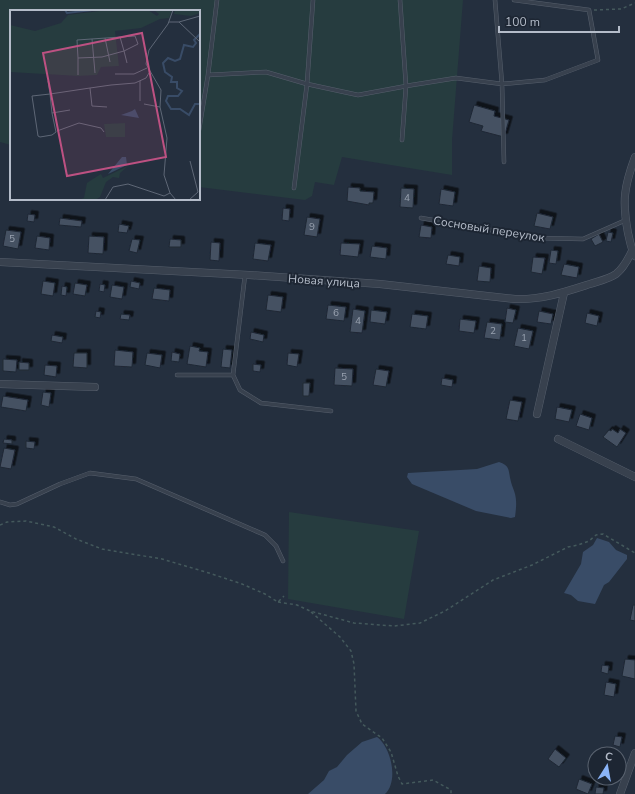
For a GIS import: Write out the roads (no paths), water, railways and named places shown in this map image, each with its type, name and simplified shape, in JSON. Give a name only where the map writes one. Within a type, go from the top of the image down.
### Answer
[{"type":"street","points":[[633,254],[626,220],[624,197],[627,179],[635,157]]},
{"type":"street","name":"Новая улица","points":[[0,262],[380,284],[529,300],[564,293],[607,278],[617,273],[633,254]]},
{"type":"street","points":[[537,414],[564,293]]},
{"type":"street","points":[[0,384],[95,387]]},
{"type":"street","points":[[558,439],[635,477]]},
{"type":"street","points":[[620,794],[635,753]]},
{"type":"lane","points":[[200,124],[208,75],[217,0]]},
{"type":"lane","points":[[294,188],[308,84],[313,0]]},
{"type":"lane","points":[[400,0],[406,86],[402,140]]},
{"type":"lane","points":[[495,0],[502,84],[504,162]]},
{"type":"lane","points":[[208,75],[266,72],[308,84],[358,95],[456,78],[502,84],[545,80],[598,60],[589,10],[514,0]]},
{"type":"lane","name":"Сосновый переулок","points":[[421,218],[537,238],[583,239],[626,220]]},
{"type":"lane","points":[[245,275],[234,375],[240,390],[261,403],[332,411]]},
{"type":"lane","points":[[177,375],[234,375]]},
{"type":"lane","points":[[0,502],[10,505],[18,504],[60,484],[90,473],[136,479],[265,535],[276,546],[283,561]]},
{"type":"water","points":[[499,462],[506,465],[515,492],[515,517],[511,518],[476,511],[412,484],[407,477],[408,473],[477,469]]},
{"type":"water","points":[[597,538],[609,542],[616,550],[627,555],[627,559],[609,582],[604,585],[595,604],[578,601],[571,595],[564,593],[581,564],[583,552],[593,545]]},
{"type":"water","points":[[377,737],[386,748],[392,764],[392,781],[385,794],[308,794],[324,780],[329,771],[337,767],[347,755],[362,742]]}]
